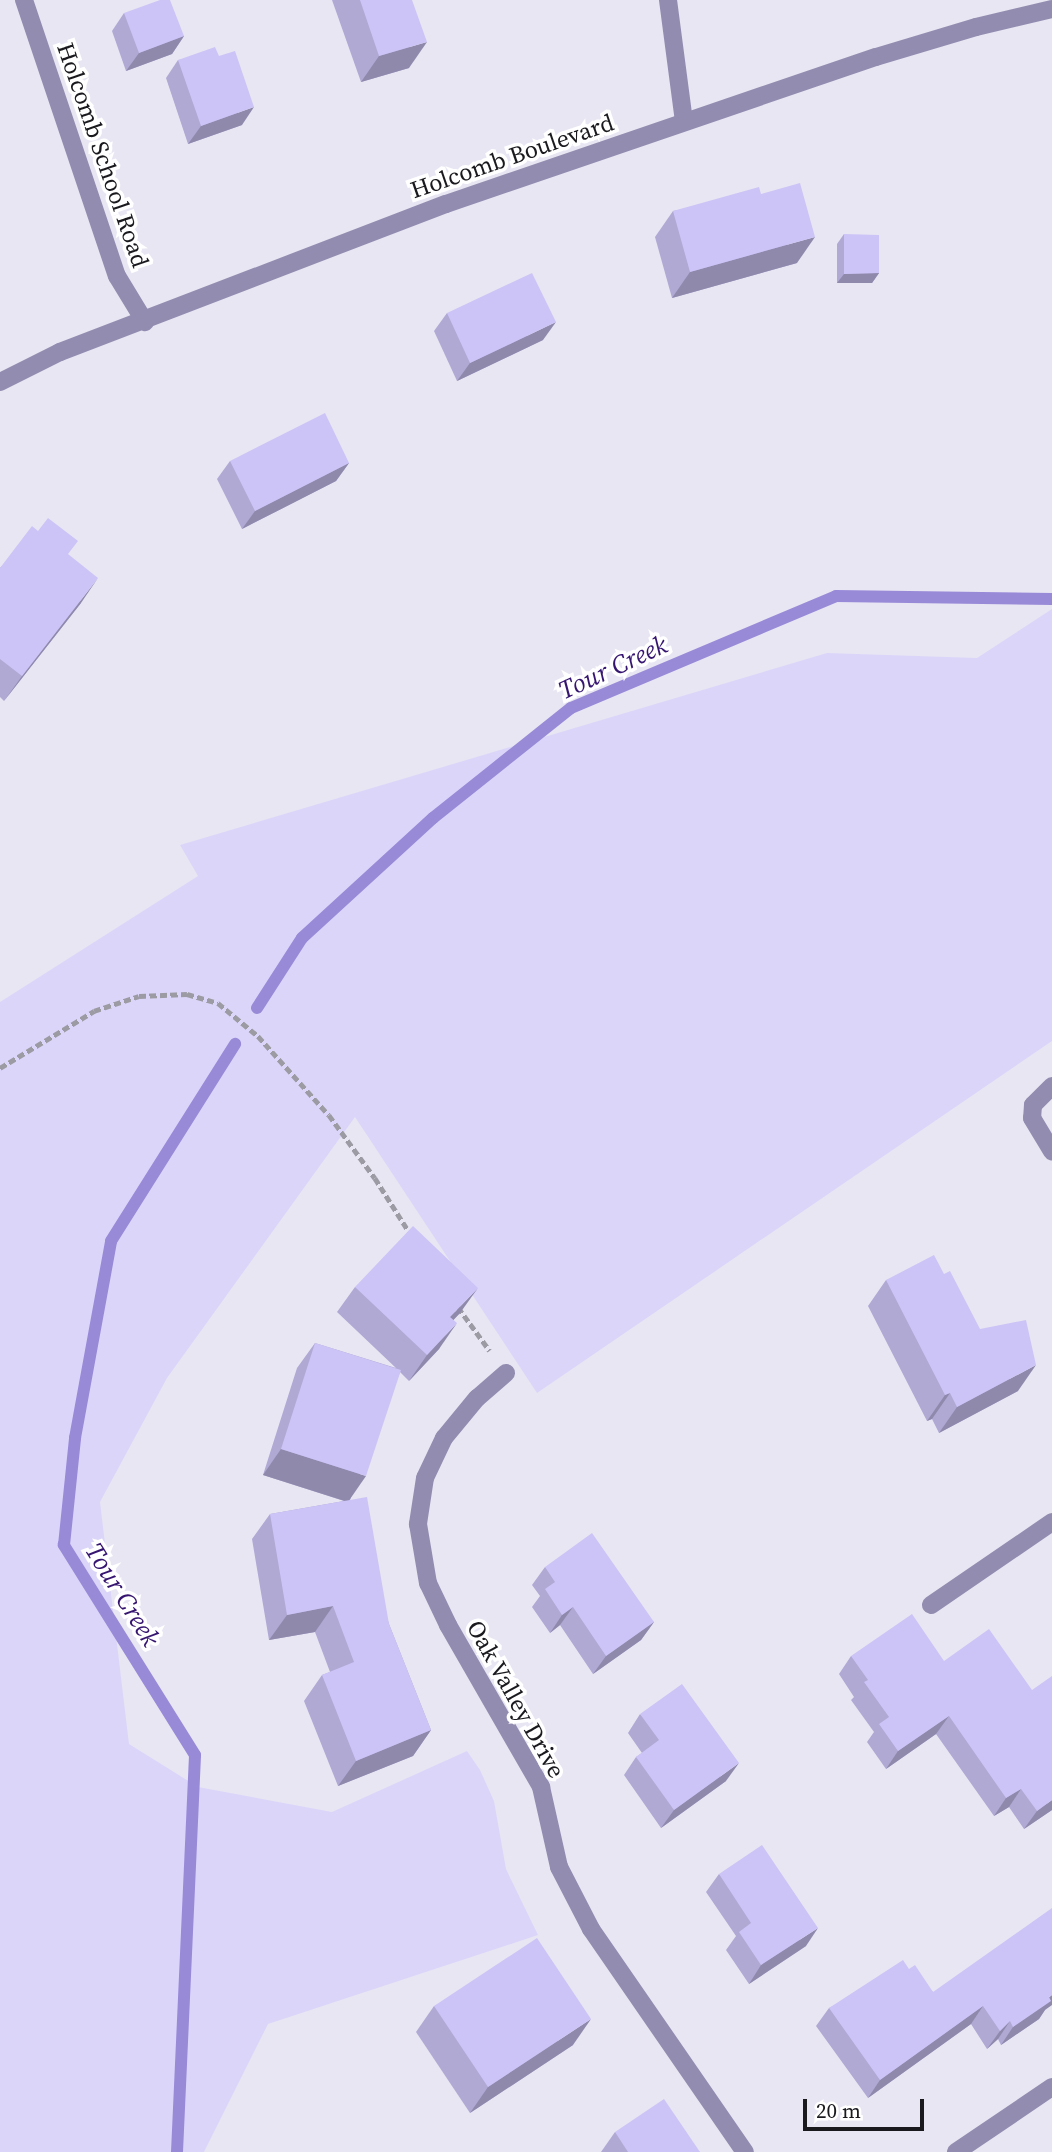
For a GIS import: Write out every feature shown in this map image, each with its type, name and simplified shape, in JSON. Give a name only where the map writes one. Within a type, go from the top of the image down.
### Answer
[{"type":"street","name":"Holcomb School Road","points":[[24,0],[117,276],[145,322]]},
{"type":"street","points":[[668,0],[684,121]]},
{"type":"street","name":"Holcomb Boulevard","points":[[0,382],[60,352],[145,322],[446,204],[889,53],[1052,9]]},
{"type":"street","points":[[1052,1086],[1033,1105],[1032,1118],[1052,1151]]},
{"type":"street","name":"Oak Valley Drive","points":[[506,1373],[477,1398],[443,1438],[425,1478],[418,1524],[428,1584],[447,1625],[541,1787],[559,1867],[590,1929],[745,2152]]},
{"type":"street","points":[[931,1605],[1052,1522]]},
{"type":"street","points":[[956,2152],[1052,2087]]},
{"type":"path","points":[[0,1068],[94,1011],[139,996],[187,994],[218,1003],[258,1036],[329,1115],[375,1178],[416,1243]]},
{"type":"path","points":[[452,1298],[506,1373]]},
{"type":"shaded area","points":[[1052,609],[1052,1041],[537,1393],[355,1117],[167,1378],[100,1502],[129,1744],[198,1787],[332,1812],[467,1751],[480,1770],[494,1801],[506,1869],[538,1935],[268,2024],[204,2152],[0,2152],[0,1002],[198,876],[180,845],[827,653],[977,658]]},
{"type":"building","points":[[160,0],[170,0],[184,36],[139,53],[124,13]]},
{"type":"building","points":[[360,0],[412,0],[427,42],[379,56]]},
{"type":"building","points":[[215,47],[219,56],[235,51],[254,107],[201,126],[178,60]]},
{"type":"building","points":[[800,183],[815,237],[690,272],[673,211],[759,187],[761,194]]},
{"type":"building","points":[[844,234],[879,235],[879,273],[844,274]]},
{"type":"building","points":[[532,273],[556,322],[470,363],[447,313]]},
{"type":"building","points":[[325,413],[349,463],[255,511],[230,461]]},
{"type":"building","points":[[48,518],[78,541],[68,554],[98,578],[22,676],[0,659],[0,568],[32,526],[38,531]]},
{"type":"building","points":[[413,1226],[478,1288],[450,1317],[457,1323],[427,1355],[355,1287]]},
{"type":"building","points":[[934,1255],[944,1274],[950,1271],[980,1329],[1026,1320],[1036,1365],[957,1407],[950,1393],[945,1395],[886,1280]]},
{"type":"building","points":[[315,1343],[401,1370],[366,1476],[281,1449]]},
{"type":"building","points":[[367,1497],[389,1624],[431,1730],[356,1761],[322,1675],[354,1662],[333,1606],[287,1615],[270,1514]]},
{"type":"building","points":[[592,1533],[654,1622],[606,1656],[573,1607],[562,1615],[545,1589],[555,1582],[545,1567]]},
{"type":"building","points":[[912,1614],[944,1661],[989,1629],[1032,1690],[1052,1676],[1052,1800],[1037,1811],[1021,1789],[1006,1798],[949,1716],[898,1751],[879,1724],[889,1717],[864,1682],[868,1680],[851,1656]]},
{"type":"building","points":[[682,1684],[739,1763],[674,1810],[636,1757],[659,1740],[640,1714]]},
{"type":"building","points":[[762,1845],[818,1928],[761,1965],[739,1932],[751,1923],[719,1874]]},
{"type":"building","points":[[1052,1908],[1051,2001],[1013,2027],[1010,2021],[1000,2031],[983,2006],[880,2080],[829,2008],[903,1960],[909,1969],[915,1965],[933,1992]]},
{"type":"building","points":[[537,1938],[591,2019],[488,2087],[434,2006]]},
{"type":"building","points":[[664,2099],[700,2152],[628,2152],[615,2132]]},
{"type":"waterway","name":"Tour Creek","points":[[257,1008],[302,938],[433,818],[571,708],[836,596],[1052,599]]},
{"type":"waterway","name":"Tour Creek","points":[[177,2152],[195,1755],[64,1545],[75,1438],[111,1241],[235,1044]]}]
